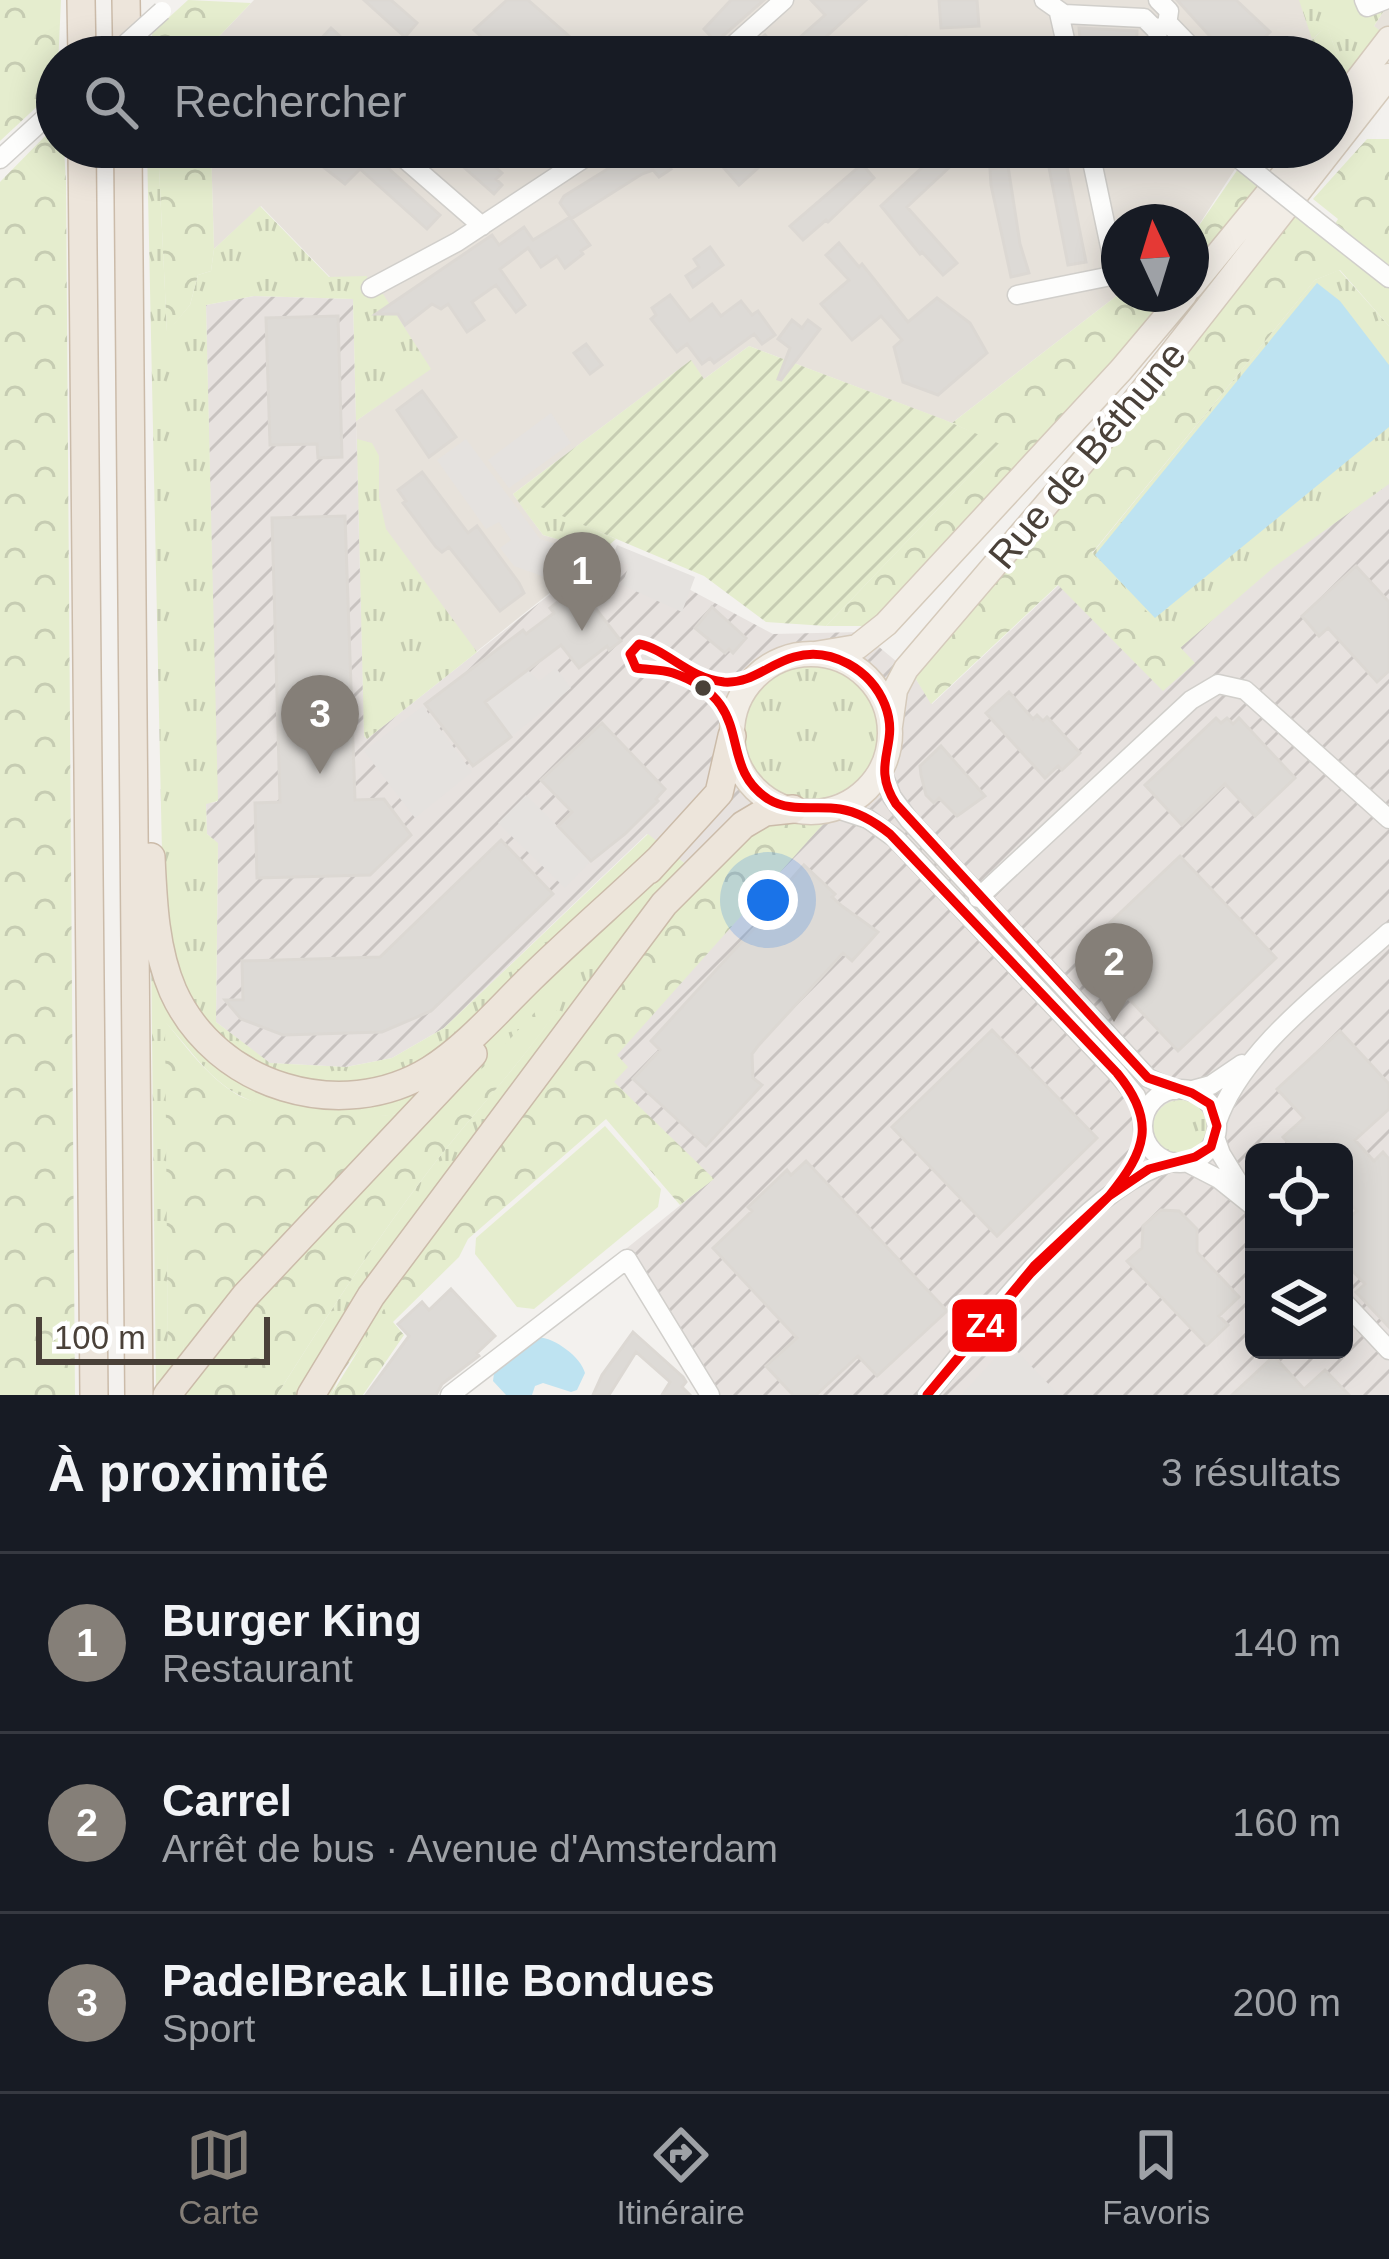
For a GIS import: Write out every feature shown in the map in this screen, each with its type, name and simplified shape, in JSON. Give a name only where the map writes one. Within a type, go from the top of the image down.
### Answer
[{"type":"highway","points":[[81,0],[82,36]]},
{"type":"highway","points":[[126,0],[127,36]]},
{"type":"highway","points":[[82,168],[94,1395]]},
{"type":"highway","points":[[128,168],[139,1395]]},
{"type":"highway","points":[[133,682],[146,740],[155,910],[169,978],[180,1004],[204,1037],[241,1069],[279,1087],[353,1094],[394,1086],[429,1071],[659,859]]},
{"type":"highway","points":[[167,1395],[284,1253],[719,793],[732,736]]},
{"type":"highway","points":[[310,1395],[383,1280],[664,904],[743,825],[765,812],[793,809]]},
{"type":"main road","points":[[1353,86],[1389,39]]},
{"type":"main road","name":"Rue de Béthune","points":[[1353,122],[1389,76]]},
{"type":"main road","name":"Rue de Béthune","points":[[1209,265],[1289,168]]},
{"type":"main road","name":"Rue de Béthune","points":[[890,726],[896,690],[906,669],[1174,353],[1318,168]]},
{"type":"main road","name":"Rue de Béthune","points":[[815,654],[857,647],[886,624],[1170,312]]},
{"type":"main road","points":[[815,654],[839,659],[866,676],[881,695],[890,726],[881,769],[862,793],[834,808],[793,809],[765,796],[737,759],[732,736],[740,700],[754,678],[786,658],[815,654]]},
{"type":"street","points":[[744,36],[784,0]]},
{"type":"street","points":[[1364,0],[1367,8],[1385,0]]},
{"type":"street","points":[[1156,23],[1169,11],[1159,2]]},
{"type":"street","points":[[135,36],[168,5]]},
{"type":"street","points":[[1062,36],[1052,6],[1156,23],[1173,36]]},
{"type":"street","points":[[1156,23],[1157,36]]},
{"type":"street","points":[[0,159],[36,126]]},
{"type":"street","points":[[415,168],[482,226]]},
{"type":"street","points":[[371,288],[482,226],[569,168]]},
{"type":"street","points":[[1018,296],[1116,275],[1093,168]]},
{"type":"street","points":[[1251,168],[1389,278]]},
{"type":"street","points":[[978,898],[1191,700],[1218,684],[1245,690],[1389,819]]},
{"type":"street","points":[[834,808],[868,819],[896,838],[1117,1073],[1136,1096],[1154,1151],[1220,1179],[1254,1207],[1224,1160],[1208,1102],[1148,1078],[900,809],[881,769]]},
{"type":"street","points":[[1107,1196],[1142,1173],[1203,1155],[1228,1093],[1266,1047],[1389,932]]},
{"type":"street","points":[[927,1395],[1030,1274],[1107,1196],[1134,1160],[1154,1101],[1216,1082],[1266,1047]]},
{"type":"street","points":[[450,1395],[628,1259],[710,1395]]},
{"type":"street","points":[[1353,1312],[1389,1350]]},
{"type":"shaded area","points":[[254,0],[1389,0],[1389,44],[1374,26],[1386,8],[1327,25],[1316,36],[220,36]]},
{"type":"shaded area","points":[[212,168],[1236,168],[1209,209],[1209,204],[1101,204],[1101,308],[952,423],[749,346],[704,379],[690,361],[513,494],[543,535],[601,552],[367,739],[356,421],[430,368],[369,296],[330,277],[261,206],[214,249]]},
{"type":"shaded area","points":[[1315,280],[1389,326],[1389,1395],[703,1395],[617,1256],[713,1179],[613,1082],[616,1055],[822,822],[807,818],[703,878],[647,834],[444,1028],[392,1058],[346,1067],[269,1063],[216,1022],[218,844],[207,834],[206,803],[217,802],[206,305],[254,296],[353,299],[367,739],[610,547],[773,634],[861,632],[914,676],[932,704],[1092,554]]},
{"type":"shaded area","points":[[551,413],[571,443],[509,488],[488,460]]},
{"type":"shaded area","points":[[466,439],[540,539],[580,551],[575,566],[558,582],[514,566],[500,548],[511,540],[499,522],[486,529],[437,460]]},
{"type":"shaded area","points":[[617,545],[695,577],[682,612],[622,585],[629,565],[612,558]]},
{"type":"shaded area","points":[[556,668],[571,688],[511,737],[485,702],[528,670],[539,681]]},
{"type":"shaded area","points":[[423,706],[472,772],[415,818],[364,751]]},
{"type":"shaded area","points":[[526,795],[592,860],[565,888],[498,823]]},
{"type":"shaded area","points":[[1009,1343],[1059,1395],[961,1395]]},
{"type":"green space","points":[[0,0],[61,0],[59,36],[36,36],[36,108],[0,141]]},
{"type":"green space","points":[[188,0],[251,3],[219,36],[152,33]]},
{"type":"green space","points":[[1299,0],[1359,0],[1387,6],[1374,26],[1382,32],[1353,68],[1353,36],[1330,36],[1327,26],[1311,36]]},
{"type":"green space","points":[[1367,139],[1389,139],[1389,326],[1340,270],[1315,280],[1092,553],[1195,663],[1163,691],[1058,585],[931,704],[914,676],[1296,216],[1327,237],[1338,219],[1313,199],[1341,168],[1353,168],[1353,155]]},
{"type":"green space","points":[[36,145],[36,168],[65,168],[75,1395],[0,1395],[0,182]]},
{"type":"green space","points":[[147,168],[159,168],[167,332],[190,305],[198,275],[211,271],[214,249],[260,206],[329,277],[367,276],[370,295],[383,294],[431,369],[356,421],[353,299],[254,296],[206,305],[218,801],[206,804],[207,834],[218,843],[216,1022],[270,1063],[346,1067],[392,1058],[444,1028],[648,834],[703,878],[340,1375],[331,1395],[277,1395],[407,1200],[559,1006],[438,1106],[365,1117],[281,1110],[237,1094],[207,1070],[166,1023],[168,1359],[183,1343],[188,1395],[156,1395],[151,945],[163,901]]},
{"type":"green space","points":[[159,168],[212,168],[211,271],[198,275],[190,305],[167,333]]},
{"type":"green space","points":[[1238,169],[1261,190],[1209,254],[1209,211]]},
{"type":"green space","points":[[1339,270],[1389,326],[1389,484],[1274,567],[1179,649],[1092,554],[1315,280]]},
{"type":"green space","points":[[1101,308],[1101,312],[1158,312],[870,626],[826,626],[999,445],[952,423]]},
{"type":"green space","points":[[749,346],[1000,444],[826,626],[766,622],[704,576],[536,505],[525,511],[513,494],[691,360],[704,379]]},
{"type":"green space","points":[[357,439],[372,443],[379,456],[379,497],[386,529],[477,652],[367,739],[364,736]]},
{"type":"green space","points":[[536,504],[616,539],[601,552],[543,535],[525,511]]},
{"type":"green space","points":[[810,663],[836,668],[858,683],[873,705],[878,731],[873,757],[858,779],[836,794],[810,799],[784,794],[762,779],[747,757],[742,731],[747,705],[762,683],[784,668]]},
{"type":"green space","points":[[807,818],[824,823],[617,1055],[628,1067],[614,1082],[714,1179],[680,1205],[606,1119],[468,1239],[459,1257],[393,1322],[404,1335],[363,1395],[331,1395],[422,1247],[649,943],[703,879],[760,826]]},
{"type":"green space","points":[[556,990],[559,1007],[407,1200],[277,1395],[188,1395],[183,1345],[168,1362],[165,1021],[216,1079],[236,1094],[309,1112],[403,1114],[428,1109],[459,1090]]},
{"type":"green space","points":[[1180,1100],[1199,1108],[1207,1127],[1199,1146],[1180,1154],[1161,1146],[1153,1127],[1161,1108]]},
{"type":"green space","points":[[605,1126],[661,1189],[658,1207],[534,1309],[517,1307],[475,1254],[476,1238]]},
{"type":"water","points":[[1317,283],[1340,301],[1389,365],[1389,427],[1155,618],[1095,555]]},
{"type":"water","points":[[538,1337],[559,1345],[578,1361],[585,1373],[577,1390],[543,1383],[535,1386],[532,1395],[506,1395],[493,1381],[494,1373]]},
{"type":"building","points":[[364,0],[391,0],[417,23],[404,36]]},
{"type":"building","points":[[507,0],[528,0],[569,36],[481,36],[474,30]]},
{"type":"building","points":[[731,0],[764,0],[723,36],[710,36],[704,29]]},
{"type":"building","points":[[811,0],[866,0],[827,36],[801,36],[825,15]]},
{"type":"building","points":[[939,0],[977,0],[979,26],[941,28]]},
{"type":"building","points":[[1177,0],[1236,0],[1270,32],[1266,36],[1210,36]]},
{"type":"building","points":[[1079,28],[1137,31],[1137,36],[1080,36]]},
{"type":"building","points":[[325,168],[388,168],[440,215],[427,229],[360,169],[345,184]]},
{"type":"building","points":[[465,168],[496,168],[502,173],[496,179],[502,185],[494,194]]},
{"type":"building","points":[[609,168],[671,169],[659,177],[653,170],[642,174],[571,219],[590,245],[565,268],[557,256],[541,267],[528,248],[500,269],[525,305],[516,312],[496,285],[472,302],[484,320],[467,332],[448,304],[441,309],[432,304],[405,325],[398,314],[376,314],[492,235],[499,245],[524,227],[533,240],[556,226],[570,217],[560,203]]},
{"type":"building","points":[[724,168],[758,168],[739,185]]},
{"type":"building","points":[[857,168],[865,168],[874,178],[803,240],[790,226]]},
{"type":"building","points":[[922,168],[949,168],[907,207],[957,263],[943,275],[881,206]]},
{"type":"building","points":[[1008,168],[1029,273],[1011,277],[990,169]]},
{"type":"building","points":[[1049,168],[1067,168],[1086,262],[1068,265]]},
{"type":"building","points":[[839,243],[908,322],[937,298],[970,323],[987,353],[938,395],[903,382],[894,347],[902,340],[881,316],[852,340],[821,304],[849,280],[826,255]]},
{"type":"building","points":[[710,247],[723,265],[693,287],[686,276],[699,267],[694,259]]},
{"type":"building","points":[[670,295],[690,321],[712,304],[721,316],[741,301],[752,315],[758,311],[775,335],[762,344],[754,334],[714,363],[710,358],[702,364],[687,344],[677,352],[651,319],[656,315],[652,308]]},
{"type":"building","points":[[338,316],[342,457],[318,458],[317,444],[270,445],[266,318]]},
{"type":"building","points":[[792,320],[802,328],[808,320],[820,329],[781,380],[790,348],[778,339]]},
{"type":"building","points":[[586,344],[602,365],[590,374],[574,353]]},
{"type":"building","points":[[422,391],[456,437],[429,457],[397,410]]},
{"type":"building","points":[[422,472],[468,533],[477,526],[519,583],[524,593],[500,611],[449,547],[442,552],[436,547],[403,503],[398,490]]},
{"type":"building","points":[[345,516],[355,800],[384,799],[411,835],[370,875],[257,878],[255,803],[280,802],[272,518]]},
{"type":"building","points":[[1356,566],[1389,602],[1389,671],[1377,682],[1328,628],[1319,636],[1302,616]]},
{"type":"building","points":[[582,591],[621,641],[579,668],[561,645],[485,702],[511,737],[473,766],[425,704],[523,630],[526,634],[554,613],[550,608],[568,594],[572,600]]},
{"type":"building","points":[[712,607],[746,638],[733,653],[729,649],[725,653],[695,628]]},
{"type":"building","points":[[1009,692],[1033,719],[1047,717],[1080,753],[1062,770],[1058,766],[1045,778],[986,713]]},
{"type":"building","points":[[1216,718],[1221,723],[1227,718],[1233,724],[1239,718],[1295,778],[1255,816],[1225,784],[1182,825],[1145,785]]},
{"type":"building","points":[[602,723],[665,789],[625,834],[591,861],[558,826],[572,812],[541,780]]},
{"type":"building","points":[[941,746],[985,796],[957,816],[939,798],[934,803],[926,795],[921,775],[920,766]]},
{"type":"building","points":[[501,840],[553,894],[431,1011],[382,1032],[283,1035],[241,1019],[225,1000],[243,1000],[242,961],[380,957]]},
{"type":"building","points":[[1180,856],[1276,958],[1178,1051],[1082,949]]},
{"type":"building","points":[[804,865],[835,894],[832,897],[878,932],[852,961],[843,953],[758,1046],[752,1054],[753,1078],[762,1085],[706,1146],[633,1079],[660,1050],[651,1041],[792,887],[788,883]]},
{"type":"building","points":[[992,1030],[1097,1138],[997,1236],[892,1127]]},
{"type":"building","points":[[1340,1031],[1389,1084],[1389,1109],[1355,1140],[1374,1161],[1383,1152],[1389,1159],[1389,1327],[1356,1292],[1365,1284],[1353,1271],[1353,1214],[1357,1211],[1353,1207],[1353,1143],[1289,1143],[1283,1137],[1304,1118],[1277,1089]]},
{"type":"building","points":[[806,1161],[947,1311],[877,1376],[858,1356],[816,1395],[793,1395],[766,1366],[797,1338],[713,1248],[787,1170],[791,1175]]},
{"type":"building","points":[[1161,1210],[1179,1211],[1197,1229],[1197,1252],[1239,1297],[1219,1316],[1228,1325],[1207,1345],[1127,1261],[1142,1248],[1143,1226]]},
{"type":"building","points":[[451,1289],[495,1336],[479,1356],[442,1384],[436,1395],[366,1395],[409,1336],[398,1324],[422,1302],[429,1310]]},
{"type":"building","points":[[633,1332],[683,1377],[682,1387],[690,1395],[662,1395],[670,1382],[636,1352],[609,1395],[593,1395]]},
{"type":"building","points":[[1271,1359],[1277,1359],[1304,1389],[1325,1370],[1349,1395],[1232,1395]]},
{"type":"transit line","name":"Z4","points":[[639,644],[699,675],[724,682],[743,680],[808,654],[835,658],[860,672],[879,692],[889,719],[885,777],[896,804],[1148,1078],[1210,1104],[1217,1126],[1211,1147],[1195,1157],[1149,1169],[1109,1196],[1131,1165],[1142,1136],[1138,1106],[1117,1073],[890,834],[847,810],[777,803],[752,785],[717,700],[673,673],[636,668],[630,654],[639,644]]},
{"type":"transit line","name":"Z4","points":[[1109,1196],[1030,1274],[927,1395],[1035,1265],[1109,1196]]},
{"type":"place","name":"Burger King","points":[[582,631]]},
{"type":"place","name":"PadelBreak Lille Bondues","points":[[320,774]]},
{"type":"place","name":"Carrel","points":[[1114,1022]]}]
